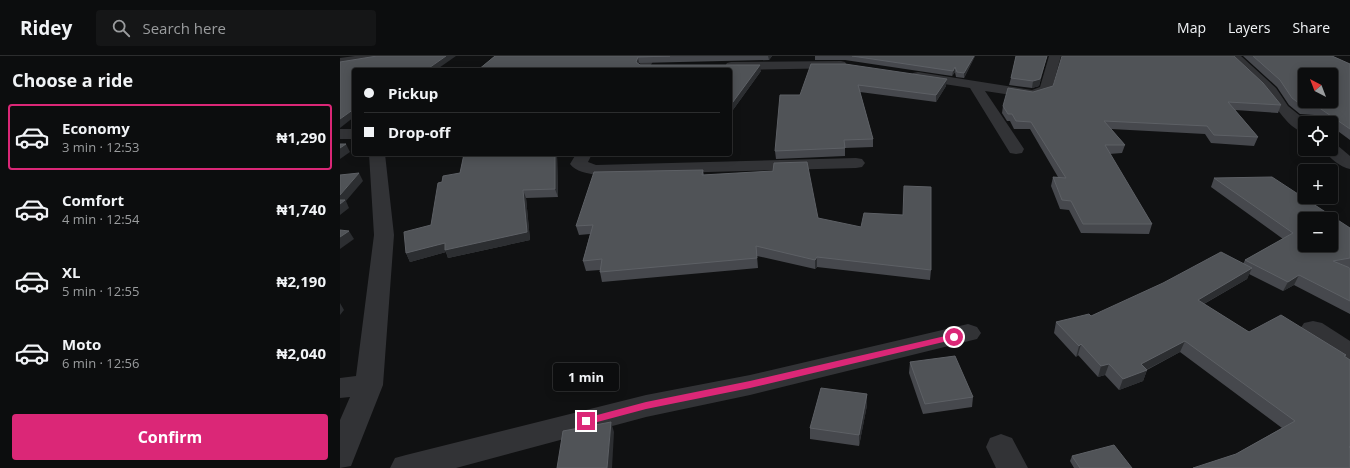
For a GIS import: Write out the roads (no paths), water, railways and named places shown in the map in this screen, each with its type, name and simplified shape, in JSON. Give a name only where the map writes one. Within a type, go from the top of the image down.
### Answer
[{"type":"street","points":[[906,74],[974,84],[1024,94],[1040,92],[1046,89],[1055,56]]},
{"type":"street","points":[[1234,56],[1271,92],[1283,109],[1298,122]]},
{"type":"street","points":[[340,62],[385,58]]},
{"type":"street","points":[[646,64],[660,66]]},
{"type":"street","points":[[722,66],[816,64],[853,66]]},
{"type":"street","points":[[974,84],[1016,149]]},
{"type":"street","points":[[340,134],[352,134]]},
{"type":"street","points":[[1338,155],[1350,164]]},
{"type":"street","points":[[340,457],[369,386],[384,235],[377,156]]},
{"type":"street","points":[[583,156],[579,164],[596,170],[856,163]]},
{"type":"street","points":[[1313,329],[1350,354]]},
{"type":"street","points":[[406,468],[646,406],[750,384],[968,333]]},
{"type":"street","points":[[340,388],[369,386]]}]
